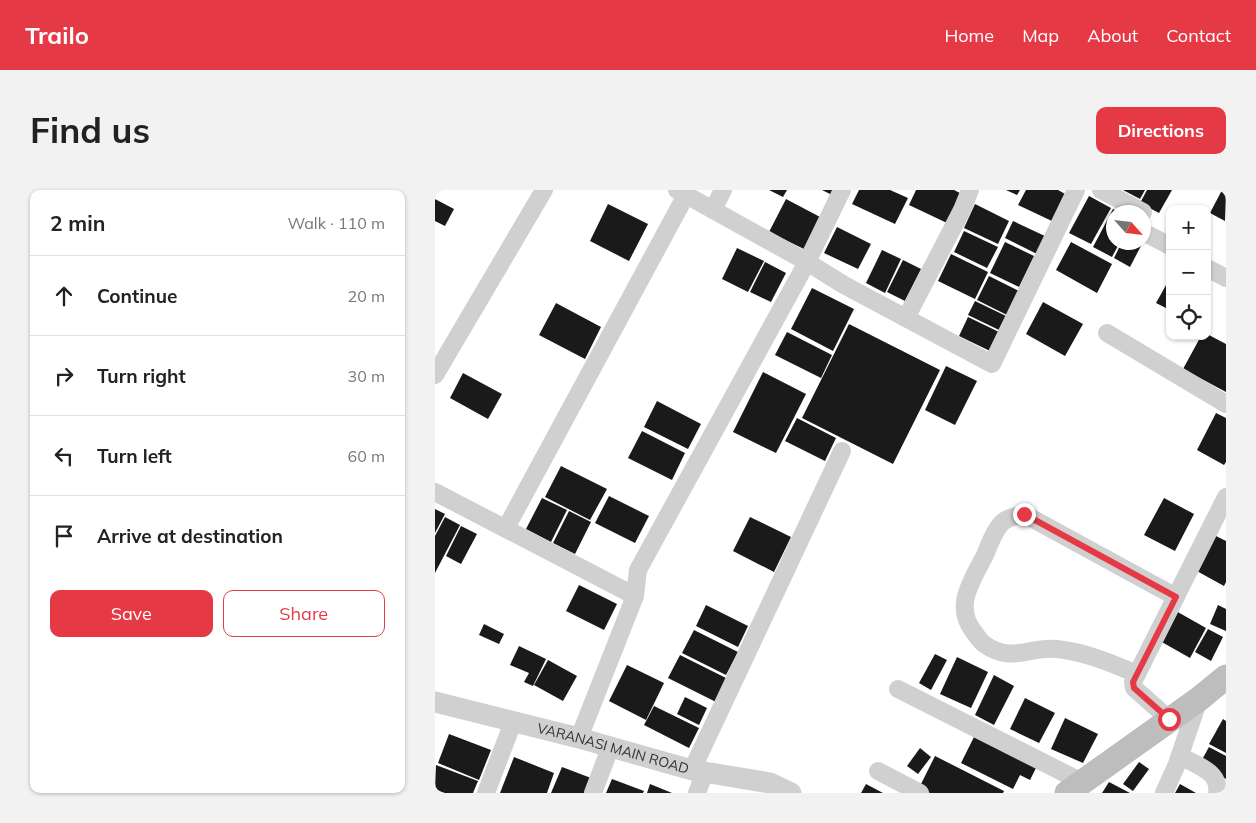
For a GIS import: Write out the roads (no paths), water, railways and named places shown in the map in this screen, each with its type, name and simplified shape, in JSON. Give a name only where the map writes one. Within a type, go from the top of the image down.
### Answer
[{"type":"main road","points":[[1075,787],[1169,719],[1223,683]]},
{"type":"street","points":[[435,375],[544,190]]},
{"type":"street","points":[[713,210],[723,190]]},
{"type":"street","points":[[579,738],[635,596],[638,570],[807,262],[843,190]]},
{"type":"street","points":[[906,318],[970,190]]},
{"type":"street","points":[[506,528],[682,192],[845,285],[992,364],[1076,190]]},
{"type":"street","points":[[1101,190],[1124,205]]},
{"type":"street","points":[[1151,224],[1166,241]]},
{"type":"street","points":[[1211,270],[1226,278]]},
{"type":"street","points":[[1107,334],[1226,404]]},
{"type":"street","points":[[697,793],[698,771],[842,451]]},
{"type":"street","points":[[435,492],[635,596]]},
{"type":"street","points":[[1169,719],[1134,688],[1133,682],[1226,497]]},
{"type":"street","points":[[1137,674],[1100,658],[1076,652],[1055,648],[1010,654],[998,653],[982,642],[970,627],[964,612],[965,596],[1000,524],[1012,517],[1024,514],[1176,597]]},
{"type":"street","points":[[898,689],[1075,787]]},
{"type":"street","points":[[1164,793],[1180,756],[1199,699]]},
{"type":"street","name":"VARANASI MAIN ROAD","points":[[435,702],[579,738],[698,771],[770,783],[791,793]]},
{"type":"street","points":[[486,793],[513,722]]},
{"type":"street","points":[[593,793],[610,748]]},
{"type":"street","points":[[1180,756],[1214,775],[1219,783],[1217,793]]},
{"type":"street","points":[[878,771],[920,793]]}]
